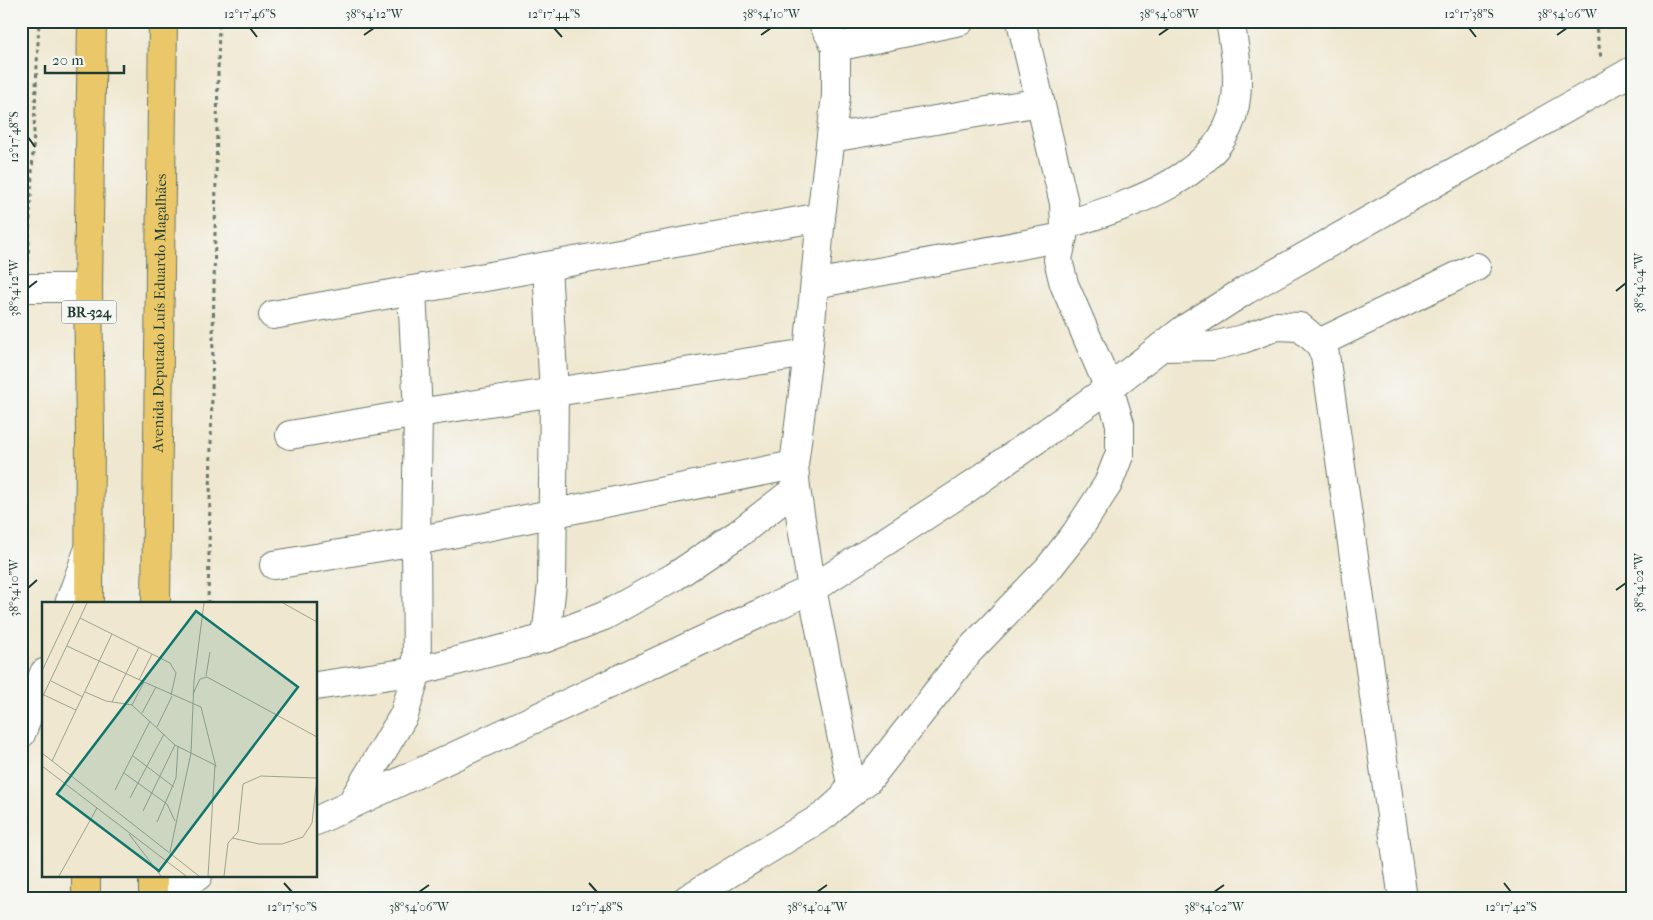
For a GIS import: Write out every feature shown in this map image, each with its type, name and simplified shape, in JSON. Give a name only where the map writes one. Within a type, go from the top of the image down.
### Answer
[{"type":"highway","name":"BR-324","points":[[89,602],[90,431],[88,288],[92,21]]},
{"type":"highway","name":"Avenida Deputado Luís Eduardo Magalhães","points":[[156,602],[163,21]]},
{"type":"highway","points":[[86,878],[86,899]]},
{"type":"street","points":[[822,21],[836,47],[836,96],[821,217],[795,477],[812,589],[851,784],[844,798]]},
{"type":"street","points":[[836,47],[960,21]]},
{"type":"street","points":[[687,899],[825,815],[869,779],[969,651],[1048,569],[1076,533],[1108,484],[1120,453],[1120,424],[1109,388],[1064,284],[1058,260],[1064,231],[1064,203],[1021,21]]},
{"type":"street","points":[[815,284],[1064,231],[1156,192],[1186,173],[1210,154],[1226,130],[1235,106],[1238,82],[1235,47],[1230,21]]},
{"type":"street","points":[[318,819],[812,589],[965,490],[1109,388],[1183,330],[1246,290],[1632,71]]},
{"type":"street","points":[[831,138],[1040,102]]},
{"type":"street","points":[[273,315],[821,217]]},
{"type":"street","points":[[546,266],[554,393],[552,584],[546,638]]},
{"type":"street","points":[[1319,343],[1476,267]]},
{"type":"street","points":[[24,288],[88,288]]},
{"type":"street","points":[[351,804],[404,715],[417,671],[416,541],[418,413],[412,290]]},
{"type":"street","points":[[1161,347],[1213,346],[1243,339],[1277,326],[1300,327],[1319,343],[1325,355],[1403,899]]},
{"type":"street","points":[[290,435],[418,413],[808,353]]},
{"type":"street","points":[[274,565],[416,541],[553,514],[795,477]]},
{"type":"street","points":[[318,686],[417,671],[546,638],[604,616],[674,577],[738,534],[795,477]]},
{"type":"street","points":[[70,602],[89,547]]},
{"type":"street","points":[[21,734],[42,678]]},
{"type":"street","points":[[153,891],[192,878]]},
{"type":"path","points":[[21,364],[39,21]]},
{"type":"path","points":[[208,602],[219,21]]},
{"type":"path","points":[[1595,21],[1606,86]]}]
